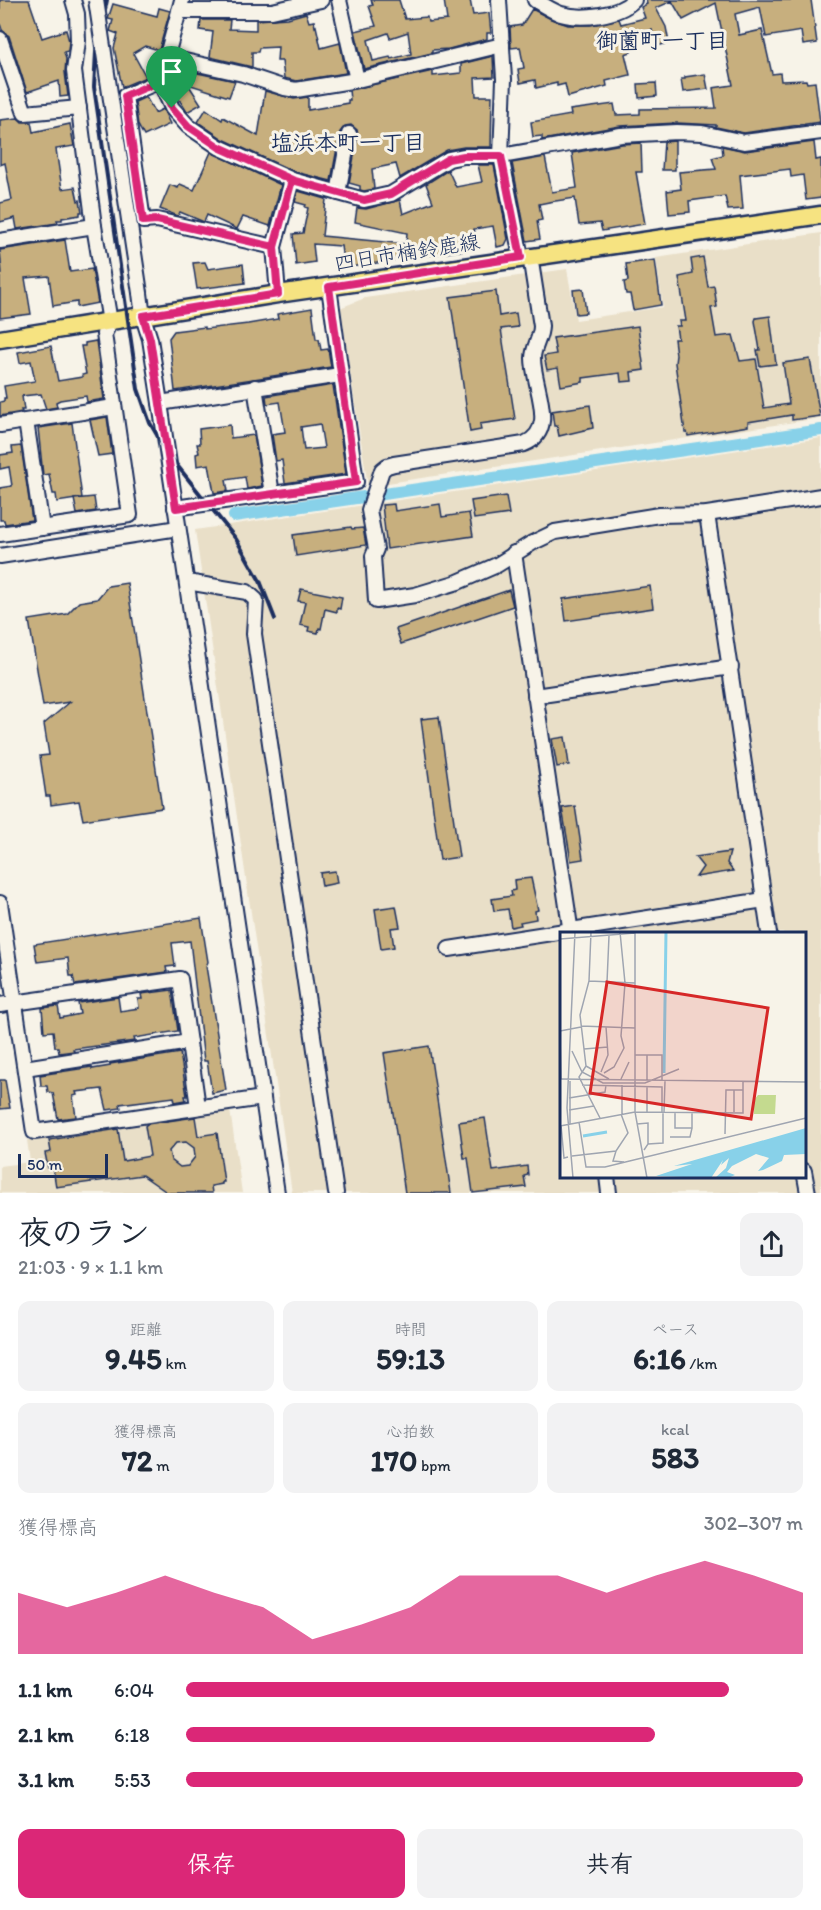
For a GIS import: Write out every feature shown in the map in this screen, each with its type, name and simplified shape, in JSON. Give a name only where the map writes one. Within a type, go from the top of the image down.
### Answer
[{"type":"main road","name":"四日市楠鈴鹿線","points":[[0,339],[278,294],[821,215]]},
{"type":"street","points":[[0,534],[130,515],[104,334],[110,322],[94,226],[74,71],[78,41],[77,14],[73,0]]},
{"type":"street","points":[[96,0],[143,316],[150,339],[178,528],[194,583],[277,1193]]},
{"type":"street","points":[[321,0],[272,11],[180,5],[160,81],[172,108],[188,126],[219,147],[292,180],[364,200],[391,194],[448,159],[464,156],[501,156],[621,135],[702,133],[744,142],[821,132]]},
{"type":"street","points":[[339,0],[357,80]]},
{"type":"street","points":[[498,0],[504,79],[501,156],[541,326],[541,334],[533,352],[533,361],[542,411],[542,428],[535,440],[524,444],[387,466],[382,470],[369,510],[376,549],[373,556],[376,601],[415,595],[458,582],[497,565],[514,553],[555,532],[659,515],[707,514],[821,496]]},
{"type":"street","points":[[535,0],[558,14],[575,17],[616,13],[627,8],[634,0]]},
{"type":"street","points":[[0,39],[25,113],[79,108]]},
{"type":"street","points":[[167,57],[243,74],[296,90],[357,80],[436,59],[502,45]]},
{"type":"street","points":[[160,81],[125,96],[143,221],[157,220],[274,247]]},
{"type":"street","points":[[338,193],[349,134]]},
{"type":"street","points":[[278,294],[274,247],[292,180]]},
{"type":"street","points":[[0,241],[94,226]]},
{"type":"street","points":[[176,508],[356,482],[329,287]]},
{"type":"street","points":[[160,403],[340,375]]},
{"type":"street","points":[[255,387],[272,494]]},
{"type":"street","points":[[0,425],[114,407]]},
{"type":"street","points":[[26,421],[42,528]]},
{"type":"street","points":[[707,514],[769,932]]},
{"type":"street","points":[[0,556],[178,528]]},
{"type":"street","points":[[514,553],[571,931],[764,900]]},
{"type":"street","points":[[194,583],[247,592],[256,600],[254,634],[336,1193]]},
{"type":"street","points":[[536,696],[730,667]]},
{"type":"street","points":[[0,903],[34,1132],[263,1098]]},
{"type":"street","points":[[449,949],[560,933]]},
{"type":"street","points":[[0,1005],[180,979],[198,1107]]},
{"type":"street","points":[[25,1068],[189,1042]]},
{"type":"street","points":[[607,1178],[609,1193]]},
{"type":"street","points":[[805,1178],[808,1193]]},
{"type":"shaded area","points":[[821,233],[821,418],[368,486],[340,308],[365,298],[567,269],[576,320],[663,307],[656,258]]},
{"type":"shaded area","points":[[821,438],[821,1193],[292,1193],[195,530]]},
{"type":"shaded area","points":[[230,1110],[242,1193],[0,1193],[0,1166],[30,1162],[27,1140]]},
{"type":"building","points":[[0,0],[29,0],[42,38],[66,30],[69,41],[68,51],[64,52],[68,96],[60,97],[59,81],[27,92],[9,36],[2,30],[0,24]]},
{"type":"building","points":[[371,0],[399,0],[405,19],[427,17],[428,22],[447,20],[444,0],[470,0],[473,15],[489,13],[491,33],[487,33],[487,39],[449,49],[432,50],[432,53],[364,69],[355,31],[376,26],[369,6],[373,5]],"holes":[[[408,32],[411,54],[373,61],[368,40],[388,33],[390,38]]]},
{"type":"building","points":[[646,0],[811,0],[817,43],[803,45],[801,31],[766,37],[760,7],[735,14],[739,35],[762,30],[772,74],[780,73],[781,81],[815,82],[820,122],[744,133],[716,127],[716,125],[677,123],[620,126],[542,140],[542,136],[533,137],[531,122],[571,115],[570,110],[614,104],[616,115],[640,114],[640,109],[716,108],[713,88],[733,85],[716,3],[683,20],[672,1],[656,8],[666,27],[669,43],[656,46],[652,30],[628,36],[631,52],[625,54],[630,75],[606,81],[607,86],[568,97],[565,84],[557,86],[557,83],[536,88],[535,80],[520,83],[518,69],[524,68],[520,47],[511,48],[510,27],[522,25],[532,9],[568,25],[590,25],[619,19],[621,24],[645,18],[641,7],[647,4]]},
{"type":"building","points":[[113,4],[157,16],[159,8],[170,11],[159,50],[145,46],[133,53],[146,77],[122,87],[114,48],[118,34],[110,31],[113,20],[108,19]]},
{"type":"building","points":[[306,13],[309,22],[314,21],[321,48],[340,43],[346,73],[296,81],[284,78],[282,61],[277,61],[278,47],[259,48],[258,52],[252,52],[252,67],[210,57],[213,32],[200,30],[201,20],[230,20],[229,29],[256,30],[256,20],[288,18]]},
{"type":"building","points":[[493,56],[494,77],[475,78],[476,96],[492,96],[491,147],[464,147],[447,150],[400,178],[396,164],[372,169],[374,189],[364,191],[360,190],[360,186],[349,183],[358,135],[357,130],[351,125],[345,126],[340,132],[331,181],[295,172],[223,139],[198,122],[206,109],[222,120],[223,117],[258,136],[265,91],[294,99],[308,97],[308,110],[348,103],[349,90],[433,71],[433,76],[461,73],[461,64]]},
{"type":"building","points":[[174,68],[235,81],[229,97],[188,84],[201,104],[187,112],[177,96],[182,76],[172,73]]},
{"type":"building","points":[[705,74],[708,89],[683,92],[681,79]]},
{"type":"building","points":[[656,83],[657,96],[639,98],[638,84]]},
{"type":"building","points":[[146,97],[155,113],[163,109],[170,124],[144,136],[138,125],[135,102]]},
{"type":"building","points":[[18,118],[22,122],[31,122],[33,132],[70,124],[74,146],[56,149],[62,189],[75,187],[78,201],[80,200],[82,212],[80,215],[62,218],[62,220],[57,220],[58,223],[17,229],[15,218],[0,222],[0,203],[12,200],[5,163],[0,165],[0,120]]},
{"type":"building","points":[[675,141],[675,170],[662,170],[664,142]]},
{"type":"building","points":[[814,142],[816,160],[821,159],[821,198],[806,200],[803,175],[791,177],[790,169],[740,175],[743,209],[728,210],[725,196],[689,201],[690,212],[669,214],[667,191],[681,189],[679,172],[716,169],[712,158],[723,155],[722,146],[745,151]]},
{"type":"building","points":[[641,143],[642,172],[636,172],[645,224],[602,231],[600,223],[579,225],[575,198],[539,204],[542,220],[537,221],[540,239],[527,241],[512,163],[545,157],[552,192],[577,188],[572,153]]},
{"type":"building","points":[[211,152],[281,185],[270,226],[243,217],[237,229],[207,215],[204,222],[180,212],[178,216],[160,209],[170,185],[178,188],[180,184],[194,190]]},
{"type":"building","points":[[478,165],[494,165],[508,239],[505,245],[497,247],[493,226],[474,229],[475,233],[462,235],[464,250],[344,268],[341,246],[313,244],[315,262],[296,265],[293,234],[303,233],[308,208],[305,207],[306,205],[295,202],[298,191],[326,199],[322,236],[406,244],[407,233],[355,222],[357,208],[366,209],[400,200],[403,214],[433,202],[426,184],[448,170],[456,187],[482,182]]},
{"type":"building","points":[[65,240],[70,272],[92,269],[98,303],[77,307],[77,302],[53,306],[49,276],[25,278],[31,314],[0,318],[0,274],[2,274],[0,250]]},
{"type":"building","points":[[703,257],[708,287],[714,286],[717,307],[711,308],[716,337],[733,335],[740,361],[756,359],[764,408],[789,404],[783,363],[810,359],[820,416],[792,420],[792,415],[748,422],[748,426],[688,436],[685,432],[675,363],[674,339],[678,339],[676,326],[680,326],[679,321],[686,321],[679,277],[693,274],[691,259]]},
{"type":"building","points":[[655,260],[661,305],[633,310],[630,294],[626,294],[624,282],[628,281],[626,264]]},
{"type":"building","points":[[205,262],[208,269],[243,264],[245,283],[197,289],[193,263]]},
{"type":"building","points":[[583,289],[586,313],[576,314],[573,290]]},
{"type":"building","points":[[496,291],[499,316],[516,313],[518,327],[501,329],[515,419],[480,424],[481,430],[470,432],[450,297]]},
{"type":"building","points":[[312,308],[316,339],[319,339],[321,350],[328,349],[331,367],[175,391],[169,338],[174,331],[278,319],[277,314]]},
{"type":"building","points":[[770,316],[776,364],[760,366],[755,321],[756,318]]},
{"type":"building","points":[[638,326],[644,370],[631,372],[632,381],[621,382],[620,373],[583,378],[583,382],[561,386],[558,368],[547,370],[544,356],[556,354],[553,338]]},
{"type":"building","points":[[96,341],[104,399],[87,402],[86,396],[60,400],[56,402],[57,407],[46,409],[41,394],[22,396],[24,410],[21,410],[22,412],[0,416],[0,402],[6,398],[4,386],[35,381],[31,361],[20,363],[18,352],[51,346],[58,381],[82,377],[86,374],[81,346]]},
{"type":"building","points":[[333,385],[346,474],[285,483],[282,460],[276,461],[272,434],[285,432],[280,402],[267,404],[266,396]],"holes":[[[320,424],[324,448],[304,450],[301,427]]]},
{"type":"building","points":[[590,405],[593,428],[559,436],[557,426],[554,426],[552,411]]},
{"type":"building","points":[[107,417],[112,454],[98,456],[90,420]]},
{"type":"building","points":[[72,423],[82,498],[57,502],[49,474],[43,475],[38,428]]},
{"type":"building","points":[[230,425],[231,438],[254,435],[262,486],[247,489],[245,477],[226,480],[228,491],[214,493],[209,464],[197,466],[196,454],[199,453],[197,444],[200,444],[199,429]]},
{"type":"building","points":[[21,446],[32,520],[5,524],[4,520],[0,520],[0,488],[12,486],[9,467],[0,469],[0,455],[13,453],[12,447]]},
{"type":"building","points":[[506,496],[509,514],[474,519],[471,501]]},
{"type":"building","points":[[94,497],[96,511],[77,514],[74,499]]},
{"type":"building","points":[[394,504],[395,511],[440,504],[442,517],[469,513],[473,536],[387,549],[382,505]]},
{"type":"building","points":[[351,527],[352,529],[363,528],[366,545],[296,556],[293,535]]},
{"type":"building","points":[[127,583],[162,808],[83,820],[79,801],[51,805],[50,796],[46,796],[40,756],[49,755],[44,724],[70,702],[43,706],[29,620],[67,614],[79,602],[97,599],[108,586]]},
{"type":"building","points":[[650,586],[653,608],[566,621],[563,599]]},
{"type":"building","points":[[301,589],[342,597],[340,609],[337,608],[337,612],[325,609],[318,633],[308,631],[309,627],[300,625],[305,602],[298,601]]},
{"type":"building","points":[[509,590],[513,606],[401,644],[396,629]]},
{"type":"building","points":[[439,717],[459,857],[440,860],[421,719]]},
{"type":"building","points":[[565,737],[569,765],[557,767],[552,739]]},
{"type":"building","points":[[575,806],[583,859],[571,861],[562,808]]},
{"type":"building","points":[[730,852],[727,863],[733,871],[696,877],[703,867],[695,857]]},
{"type":"building","points":[[335,871],[337,883],[322,886],[320,873]]},
{"type":"building","points":[[531,878],[538,910],[535,911],[536,919],[520,922],[521,925],[511,927],[508,909],[494,911],[492,899],[512,896],[511,891],[515,890],[514,880]]},
{"type":"building","points":[[396,906],[400,927],[391,928],[394,947],[381,949],[375,909]]},
{"type":"building","points":[[201,918],[208,962],[206,966],[226,1090],[212,1093],[207,1061],[204,1061],[190,941],[172,943],[175,966],[166,967],[167,972],[75,985],[73,976],[70,976],[68,958],[37,962],[34,944]]},
{"type":"building","points":[[172,990],[178,1031],[134,1038],[135,1041],[59,1053],[58,1047],[55,1047],[53,1031],[44,1032],[42,1008],[58,1006],[60,1018],[80,1014],[78,1003],[118,997],[120,1011],[139,1008],[138,999],[142,999],[141,994]]},
{"type":"building","points":[[429,1046],[451,1193],[405,1193],[384,1053]]},
{"type":"building","points":[[180,1053],[186,1100],[175,1102],[174,1097],[120,1104],[121,1108],[107,1110],[102,1089],[76,1092],[77,1095],[73,1096],[76,1117],[58,1119],[53,1093],[48,1092],[47,1086],[41,1086],[40,1075],[92,1067],[92,1069]]},
{"type":"building","points":[[0,1080],[5,1080],[10,1108],[0,1109]]},
{"type":"building","points":[[195,1117],[198,1136],[217,1133],[224,1182],[211,1186],[212,1193],[168,1193],[142,1175],[56,1187],[53,1168],[48,1168],[45,1153],[51,1152],[49,1140],[118,1129],[123,1161],[150,1156],[145,1126]],"holes":[[[186,1142],[194,1148],[195,1157],[188,1166],[180,1167],[171,1160],[169,1151],[176,1143]]]},
{"type":"building","points":[[485,1118],[493,1171],[527,1166],[528,1175],[524,1176],[526,1187],[473,1193],[468,1158],[464,1158],[459,1122]]},
{"type":"waterway","points":[[234,516],[821,430]]},
{"type":"railway","points":[[107,0],[96,52],[94,87],[138,389],[150,423],[168,454],[236,539],[260,581],[275,619]]},
{"type":"district","name":"御薗町一丁目","points":[[662,40]]},
{"type":"district","name":"塩浜本町一丁目","points":[[348,142]]},
{"type":"route","points":[[172,108],[160,81],[125,96],[143,221],[157,220],[274,247],[292,180],[364,200],[391,194],[448,159],[464,156],[501,156],[521,257],[329,287],[356,482],[176,508],[150,339],[143,316],[278,294],[274,247],[292,180],[219,147],[188,126],[172,108]]}]
